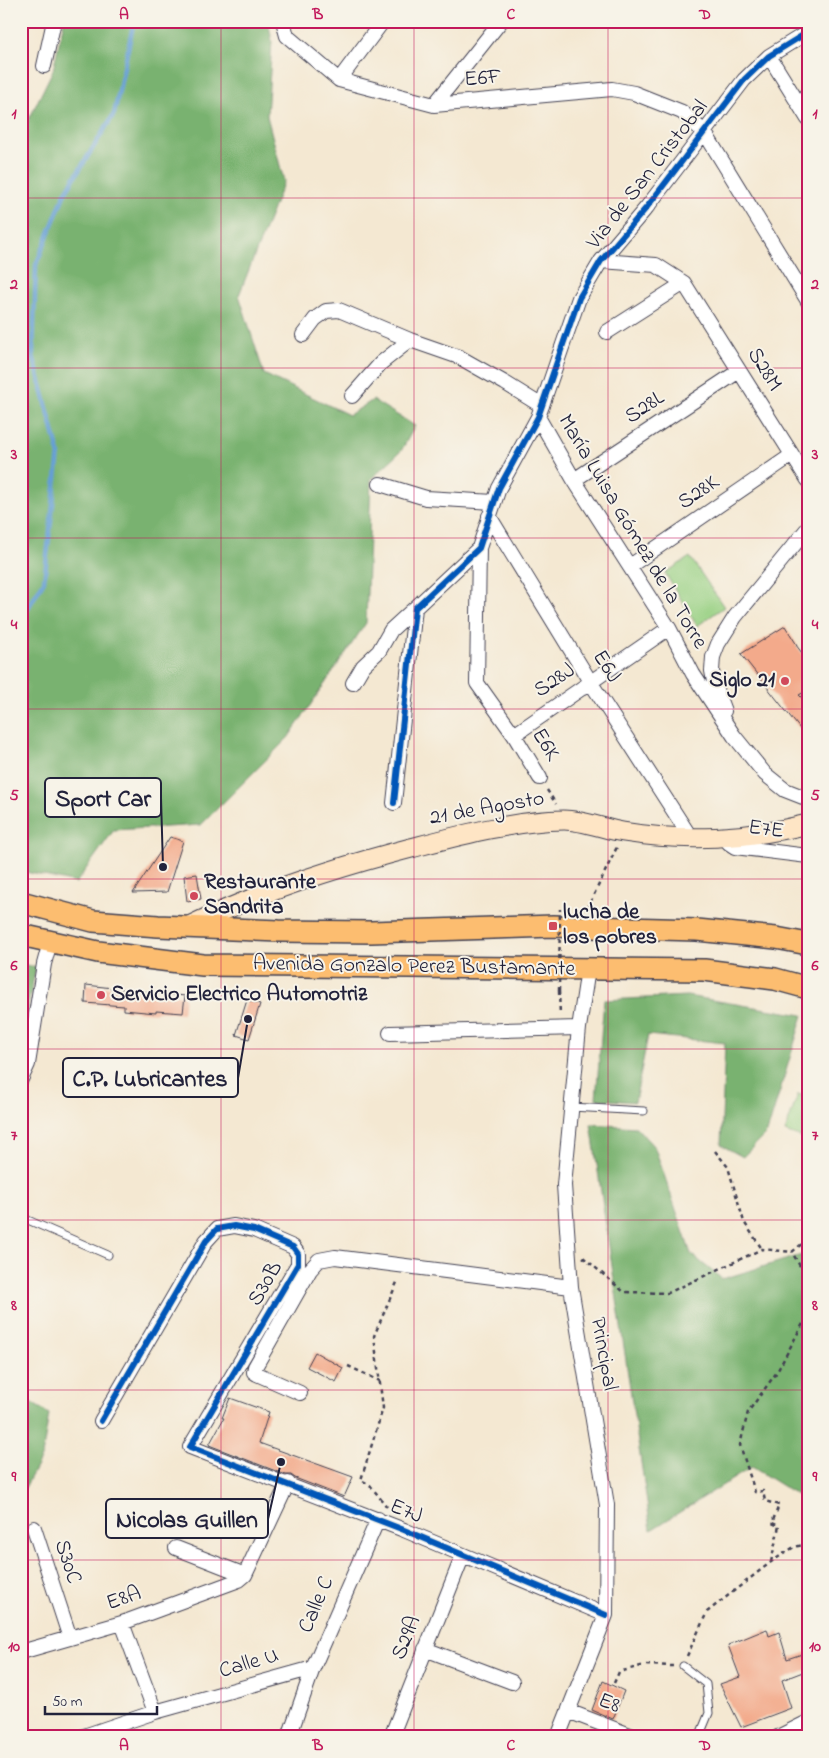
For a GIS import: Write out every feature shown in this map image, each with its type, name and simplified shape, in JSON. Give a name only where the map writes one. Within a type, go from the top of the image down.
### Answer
[{"type":"main road","name":"Avenida Gonzalo Perez Bustamante","points":[[21,902],[93,921],[187,927],[371,932],[562,926],[697,930],[776,938],[808,944]]},
{"type":"main road","name":"Avenida Gonzalo Perez Bustamante","points":[[21,935],[98,952],[203,965],[704,970],[775,979],[808,988]]},
{"type":"street","points":[[44,66],[54,21]]},
{"type":"street","name":"E6F","points":[[283,21],[287,36],[339,80],[434,105],[612,89],[634,93],[682,112],[705,133],[808,301]]},
{"type":"street","points":[[339,80],[383,21]]},
{"type":"street","points":[[434,105],[501,21]]},
{"type":"street","name":"Via de San Cristobal","points":[[353,683],[363,666],[379,651],[391,630],[479,548],[499,488],[540,412],[579,298],[601,262],[647,207],[744,80],[769,56],[808,32]]},
{"type":"street","points":[[769,56],[808,119]]},
{"type":"street","name":"S28M","points":[[601,262],[656,265],[684,283],[808,480]]},
{"type":"street","points":[[607,332],[684,283]]},
{"type":"street","points":[[302,335],[315,319],[326,311],[339,310],[410,340],[459,357],[505,383],[540,412]]},
{"type":"street","points":[[352,396],[381,363],[410,340]]},
{"type":"street","name":"S28L","points":[[574,480],[739,371]]},
{"type":"street","name":"María Luisa Gómez de la Torre","points":[[540,412],[574,480],[669,628],[693,674],[734,736],[764,774],[785,790],[808,799]]},
{"type":"street","name":"S28K","points":[[630,566],[792,456]]},
{"type":"street","points":[[380,484],[426,498],[494,502]]},
{"type":"street","name":"E6J","points":[[489,516],[590,683],[691,838]]},
{"type":"street","points":[[734,736],[715,687],[712,671],[713,657],[718,644],[735,617],[808,528]]},
{"type":"street","name":"E6K","points":[[479,548],[477,683],[514,735],[540,778]]},
{"type":"street","points":[[394,803],[415,608]]},
{"type":"street","name":"S28J","points":[[514,735],[669,628]]},
{"type":"street","name":"21 de Agosto","points":[[187,927],[224,909],[308,877],[453,837],[512,825],[566,820],[624,832],[691,838],[726,836],[792,828],[808,824]]},
{"type":"street","name":"E7E","points":[[726,836],[729,843],[735,847],[808,856]]},
{"type":"street","points":[[21,1079],[28,1064],[44,964],[50,942]]},
{"type":"street","name":"Principal","points":[[558,1737],[606,1615],[607,1505],[571,1287],[564,1185],[571,1107],[588,969]]},
{"type":"street","points":[[390,1033],[580,1028]]},
{"type":"street","name":"S30B","points":[[101,1421],[206,1241],[217,1229],[234,1226],[254,1230],[293,1247],[298,1254],[298,1264],[190,1447]]},
{"type":"street","points":[[300,1393],[254,1372],[255,1367],[310,1270],[319,1260],[335,1257],[571,1287]]},
{"type":"street","name":"E7J","points":[[190,1447],[288,1483],[606,1615]]},
{"type":"street","points":[[176,1548],[242,1578],[288,1483]]},
{"type":"street","name":"Calle C","points":[[289,1737],[313,1668],[378,1520]]},
{"type":"street","name":"S30C","points":[[34,1528],[70,1638]]},
{"type":"street","name":"S29A","points":[[391,1737],[463,1555]]},
{"type":"street","name":"E8A","points":[[21,1652],[122,1623],[242,1578]]},
{"type":"street","points":[[122,1623],[155,1712]]},
{"type":"street","points":[[425,1649],[512,1682]]},
{"type":"street","name":"Calle U","points":[[81,1737],[155,1712],[313,1668]]},
{"type":"street","name":"E8","points":[[568,1711],[635,1737]]},
{"type":"street","points":[[778,1737],[808,1722]]},
{"type":"lane","points":[[571,1107],[644,1111]]},
{"type":"lane","points":[[21,1217],[108,1255]]},
{"type":"lane","points":[[683,1666],[706,1684],[709,1713],[699,1737]]},
{"type":"path","points":[[578,909],[588,909],[624,832]]},
{"type":"path","points":[[560,909],[560,1029]]},
{"type":"path","points":[[715,1151],[728,1167],[744,1222],[762,1249]]},
{"type":"path","points":[[567,1243],[624,1292],[668,1293],[762,1249],[792,1252],[808,1239]]},
{"type":"path","points":[[771,1562],[779,1526],[772,1523],[779,1505],[766,1501],[763,1491],[755,1492],[740,1445],[748,1412],[777,1372],[807,1316],[805,1275],[792,1252]]},
{"type":"path","points":[[387,1508],[370,1486],[361,1480],[383,1408],[374,1336],[404,1267]]},
{"type":"path","points":[[348,1366],[380,1381]]},
{"type":"path","points":[[614,1682],[619,1672],[645,1666],[683,1666],[707,1612],[771,1562],[794,1547],[808,1544]]},
{"type":"green space","points":[[64,21],[268,21],[272,41],[267,116],[284,181],[239,295],[264,374],[349,415],[373,400],[415,426],[401,451],[371,479],[366,623],[288,738],[201,825],[114,830],[76,883],[21,871],[21,135],[53,70]]},
{"type":"green space","points":[[690,557],[724,607],[697,626],[665,573]]},
{"type":"green space","points":[[21,964],[36,967],[21,1040]]},
{"type":"green space","points":[[687,996],[803,1015],[767,1133],[743,1157],[721,1145],[725,1043],[648,1035],[635,1102],[596,1099],[604,1000]]},
{"type":"green space","points":[[798,1094],[808,1097],[808,1140],[785,1132]]},
{"type":"green space","points":[[591,1124],[636,1127],[655,1148],[691,1254],[722,1279],[808,1253],[808,1502],[752,1467],[651,1530]]},
{"type":"green space","points":[[21,1396],[49,1414],[42,1456],[21,1495]]},
{"type":"building","name":"Siglo 21","points":[[785,626],[808,661],[808,690],[799,695],[808,704],[808,739],[741,654]]},
{"type":"building","points":[[170,837],[183,841],[167,892],[133,893]]},
{"type":"building","points":[[197,874],[201,899],[187,901],[184,876]]},
{"type":"building","points":[[86,985],[185,996],[183,1013],[124,1010],[124,1006],[85,1003]]},
{"type":"building","points":[[247,1000],[260,1004],[249,1039],[236,1035]]},
{"type":"building","points":[[315,1352],[343,1368],[336,1382],[307,1367]]},
{"type":"building","points":[[230,1398],[269,1412],[259,1443],[353,1477],[344,1497],[209,1445],[224,1418],[222,1418]]},
{"type":"building","points":[[767,1629],[769,1636],[779,1632],[787,1659],[808,1652],[808,1670],[782,1680],[791,1708],[741,1727],[720,1684],[740,1677],[728,1645]]},
{"type":"building","points":[[603,1681],[624,1691],[613,1719],[592,1710]]},
{"type":"waterway","points":[[21,612],[25,613],[44,581],[59,453],[33,355],[36,265],[65,193],[114,114],[134,21]]},
{"type":"cycle path","points":[[394,803],[415,608],[479,548],[499,488],[538,417],[579,298],[601,261],[647,207],[744,80],[769,56],[808,32]]},
{"type":"cycle path","points":[[101,1421],[206,1241],[217,1229],[234,1226],[254,1230],[293,1247],[298,1254],[298,1264],[190,1447],[404,1530],[606,1615]]},
{"type":"place","name":"Siglo 21","points":[[785,681]]},
{"type":"place","name":"Sport Car","points":[[163,867]]},
{"type":"place","name":"Restaurante Sandrita","points":[[194,896]]},
{"type":"place","name":"lucha de los pobres","points":[[553,926]]},
{"type":"place","name":"Servicio Electrico Automotriz","points":[[101,995]]},
{"type":"place","name":"C.P. Lubricantes","points":[[248,1019]]},
{"type":"place","name":"Nicolas Guillen","points":[[281,1462]]}]
